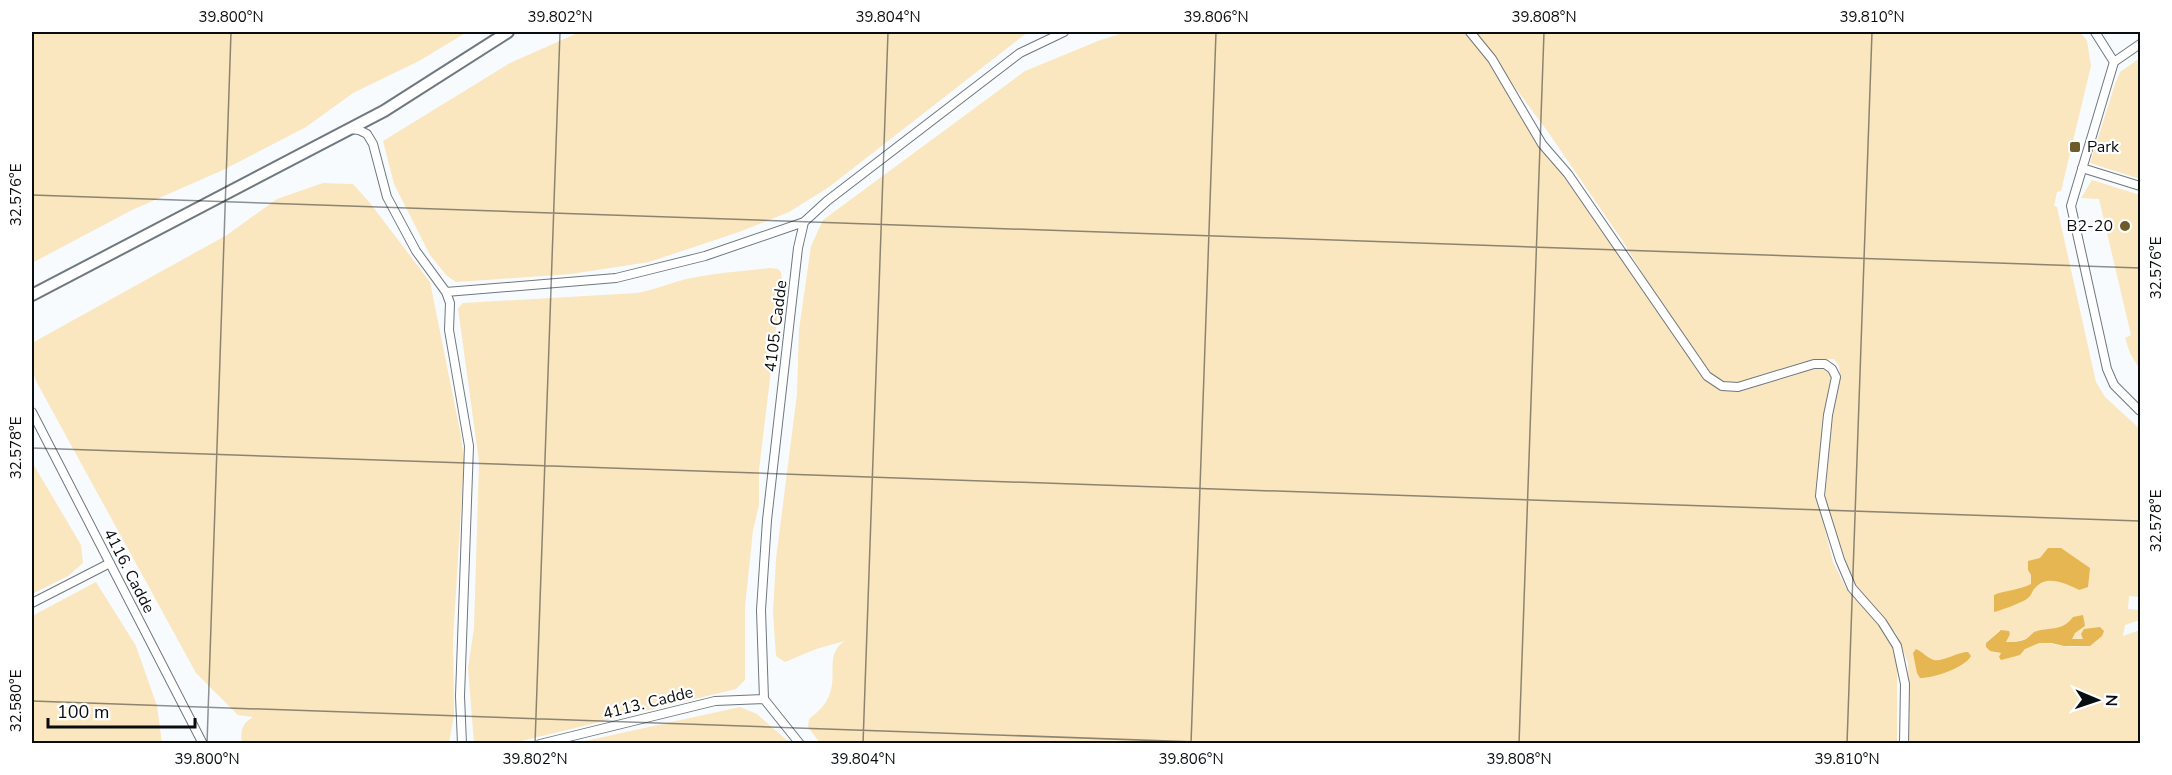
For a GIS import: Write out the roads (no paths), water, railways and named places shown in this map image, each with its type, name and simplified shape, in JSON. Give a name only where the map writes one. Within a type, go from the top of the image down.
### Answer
[{"type":"street","points":[[32,295],[384,111],[508,32]]},
{"type":"street","points":[[446,292],[616,278],[705,256],[804,222],[827,201],[1020,53],[1064,32]]},
{"type":"street","points":[[1470,32],[1501,74],[1542,144],[1568,174],[1707,376],[1722,386],[1738,387],[1814,364],[1825,364],[1832,369],[1836,377],[1828,415],[1820,496],[1840,560],[1852,588],[1882,622],[1897,646],[1905,684],[1904,744]]},
{"type":"street","points":[[2095,32],[2114,62]]},
{"type":"street","points":[[2140,44],[2114,62],[2071,206],[2107,369],[2114,385],[2140,411]]},
{"type":"street","points":[[348,128],[367,134],[373,144],[387,197],[416,251],[446,292],[450,303],[449,330],[469,446],[460,696],[462,744]]},
{"type":"street","points":[[2082,168],[2140,186]]},
{"type":"street","name":"4105. Cadde","points":[[764,699],[761,610],[767,520],[793,293],[804,222]]},
{"type":"street","name":"4116. Cadde","points":[[32,412],[203,744]]},
{"type":"street","points":[[32,603],[110,563]]},
{"type":"street","points":[[764,699],[800,744]]},
{"type":"street","name":"4113. Cadde","points":[[540,744],[715,701],[764,699]]},
{"type":"place","name":"Park","points":[[2075,147]]},
{"type":"place","name":"B2-20","points":[[2125,226]]}]
